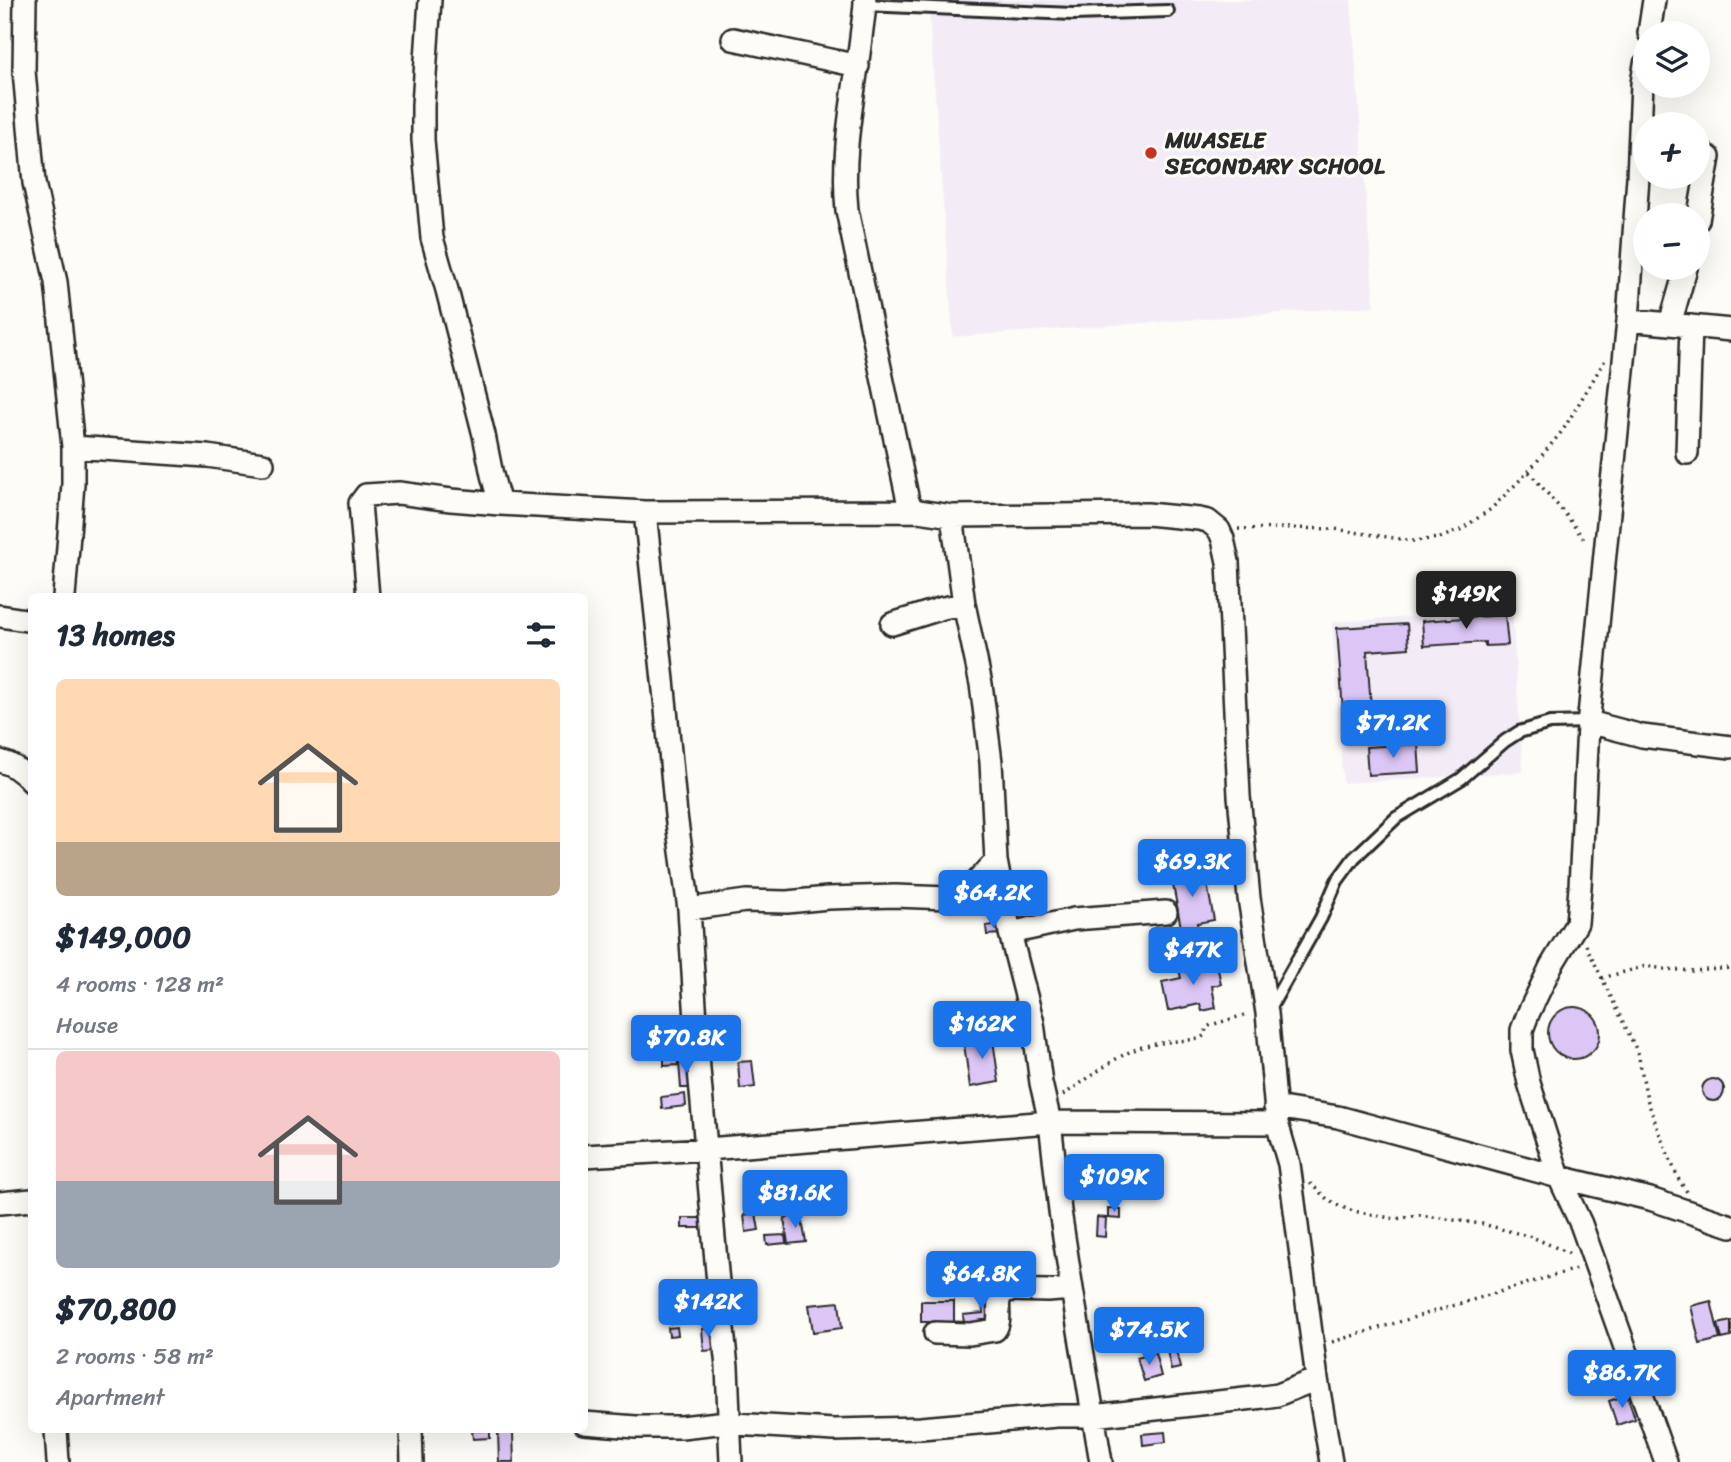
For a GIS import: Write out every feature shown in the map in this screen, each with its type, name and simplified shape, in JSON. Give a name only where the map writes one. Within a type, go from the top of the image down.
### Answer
[{"type":"street","points":[[25,0],[24,71],[34,183],[56,282],[73,447],[73,484],[64,593]]},
{"type":"street","points":[[430,0],[423,140],[432,238],[500,504]]},
{"type":"street","points":[[1651,21],[1654,0]]},
{"type":"street","points":[[865,3],[846,146],[847,210],[908,501],[918,512]]},
{"type":"street","points":[[733,39],[858,66]]},
{"type":"street","points":[[1641,98],[1628,320],[1589,722],[1577,923],[1551,965],[1528,1014],[1522,1030],[1522,1051],[1529,1083],[1559,1177],[1581,1224],[1666,1462]]},
{"type":"street","points":[[1685,280],[1681,325],[1686,453]]},
{"type":"street","points":[[1628,320],[1731,330]]},
{"type":"street","points":[[73,447],[207,456],[263,464]]},
{"type":"street","points":[[368,593],[360,503],[366,495],[399,493],[500,504],[645,512],[918,512],[952,516],[1147,514],[1199,519],[1208,521],[1219,530],[1228,562],[1239,796],[1249,898],[1267,1011],[1276,1115],[1289,1164],[1317,1379],[1331,1462]]},
{"type":"street","points":[[645,512],[676,815],[689,909],[699,1069],[727,1367],[731,1462]]},
{"type":"street","points":[[952,516],[964,604],[981,684],[991,762],[996,861],[1010,933],[1033,1023],[1072,1289],[1101,1462]]},
{"type":"street","points":[[892,624],[964,604]]},
{"type":"street","points":[[0,616],[28,620]]},
{"type":"street","points":[[1589,722],[1642,736],[1731,747]]},
{"type":"street","points":[[0,761],[28,777]]},
{"type":"street","points":[[689,909],[746,901],[787,902],[859,897],[948,898],[968,891],[996,861]]},
{"type":"street","points":[[1010,933],[1074,919],[1166,912]]},
{"type":"street","points":[[588,1156],[707,1149],[1048,1113],[1338,1116],[1559,1177],[1650,1199],[1731,1226]]},
{"type":"street","points":[[0,1203],[28,1200]]},
{"type":"street","points":[[935,1333],[982,1333],[997,1328],[1000,1297],[1008,1290],[1072,1289]]},
{"type":"street","points":[[588,1423],[636,1427],[681,1427],[718,1423],[834,1430],[908,1429],[1057,1416],[1093,1416],[1277,1395],[1317,1379]]},
{"type":"street","points":[[56,1433],[58,1462]]},
{"type":"street","points":[[411,1433],[412,1462]]},
{"type":"lane","points":[[865,3],[1073,14],[1168,11]]},
{"type":"lane","points":[[1267,1011],[1321,918],[1337,881],[1354,858],[1396,818],[1461,779],[1519,732],[1550,723],[1589,722]]},
{"type":"path","points":[[1219,530],[1334,529],[1414,541],[1440,538],[1460,530],[1491,509],[1529,471],[1563,430],[1609,353]]},
{"type":"path","points":[[1529,471],[1584,540],[1605,561]]},
{"type":"path","points":[[1577,923],[1638,1053],[1647,1099],[1661,1138],[1679,1180],[1703,1218]]},
{"type":"path","points":[[1602,978],[1646,966],[1694,971],[1731,968]]},
{"type":"path","points":[[1048,1113],[1082,1084],[1119,1058],[1139,1048],[1199,1039],[1205,1035],[1206,1028],[1210,1025],[1267,1011]]},
{"type":"path","points":[[1289,1164],[1327,1199],[1353,1211],[1396,1219],[1419,1215],[1482,1224],[1532,1237],[1594,1264]]},
{"type":"path","points":[[1313,1348],[1594,1264]]},
{"type":"shaded area","name":"MWASELE SECONDARY SCHOOL","points":[[928,0],[1351,0],[1374,306],[953,337]]},
{"type":"shaded area","points":[[1512,611],[1523,772],[1343,783],[1332,622]]},
{"type":"building","points":[[1505,615],[1508,645],[1485,646],[1485,642],[1424,646],[1422,621]]},
{"type":"building","points":[[1407,624],[1409,648],[1367,651],[1373,738],[1345,740],[1337,628]]},
{"type":"building","points":[[1418,744],[1420,772],[1368,775],[1366,747]]},
{"type":"building","points":[[1204,868],[1214,920],[1197,923],[1198,930],[1182,933],[1171,874]]},
{"type":"building","points":[[999,924],[1000,934],[987,935],[986,926]]},
{"type":"building","points":[[1196,962],[1198,967],[1217,964],[1221,984],[1212,986],[1216,1008],[1202,1011],[1200,1004],[1168,1011],[1162,982],[1181,978],[1178,966]]},
{"type":"building","points":[[1574,1007],[1584,1009],[1592,1015],[1598,1023],[1598,1043],[1592,1051],[1584,1057],[1574,1059],[1564,1057],[1556,1051],[1550,1043],[1548,1033],[1550,1023],[1556,1015],[1564,1009]]},
{"type":"building","points":[[992,1033],[999,1082],[970,1087],[964,1044],[972,1043],[971,1036]]},
{"type":"building","points":[[664,1058],[678,1058],[678,1065],[664,1066]]},
{"type":"building","points":[[752,1061],[755,1087],[740,1089],[738,1062]]},
{"type":"building","points":[[691,1062],[692,1088],[681,1088],[679,1063]]},
{"type":"building","points":[[1713,1079],[1723,1086],[1724,1090],[1717,1100],[1713,1101],[1703,1094],[1702,1090],[1709,1080]]},
{"type":"building","points":[[685,1094],[686,1106],[662,1109],[661,1097]]},
{"type":"building","points":[[1108,1208],[1121,1209],[1121,1219],[1108,1218]]},
{"type":"building","points":[[756,1213],[759,1230],[746,1232],[744,1215]]},
{"type":"building","points":[[801,1215],[806,1242],[788,1244],[784,1218]]},
{"type":"building","points":[[1097,1217],[1106,1218],[1105,1237],[1096,1236]]},
{"type":"building","points":[[682,1218],[705,1218],[705,1228],[682,1228]]},
{"type":"building","points":[[785,1235],[786,1243],[767,1245],[766,1236]]},
{"type":"building","points":[[990,1290],[992,1321],[964,1324],[963,1315],[983,1313],[981,1291]]},
{"type":"building","points":[[921,1301],[954,1301],[954,1322],[921,1322]]},
{"type":"building","points":[[1711,1301],[1720,1339],[1700,1344],[1691,1306]]},
{"type":"building","points":[[839,1302],[842,1328],[813,1332],[809,1305]]},
{"type":"building","points":[[699,1305],[700,1322],[671,1324],[670,1307]]},
{"type":"building","points":[[1731,1321],[1731,1337],[1722,1339],[1718,1324]]},
{"type":"building","points":[[677,1327],[678,1335],[669,1336],[668,1328]]},
{"type":"building","points":[[713,1328],[715,1350],[704,1351],[702,1329]]},
{"type":"building","points":[[1172,1332],[1175,1341],[1157,1346],[1155,1337]]},
{"type":"building","points":[[1176,1349],[1180,1368],[1171,1370],[1167,1350]]},
{"type":"building","points":[[1155,1353],[1161,1376],[1144,1381],[1137,1358]]},
{"type":"building","points":[[1627,1395],[1635,1419],[1617,1425],[1609,1401]]},
{"type":"building","points":[[1165,1432],[1166,1442],[1143,1445],[1142,1434]]},
{"type":"building","points":[[472,1433],[490,1433],[490,1438],[473,1439]]},
{"type":"building","points":[[498,1433],[513,1433],[514,1462],[499,1462]]},
{"type":"place","name":"MWASELE SECONDARY SCHOOL","points":[[1151,153]]}]
